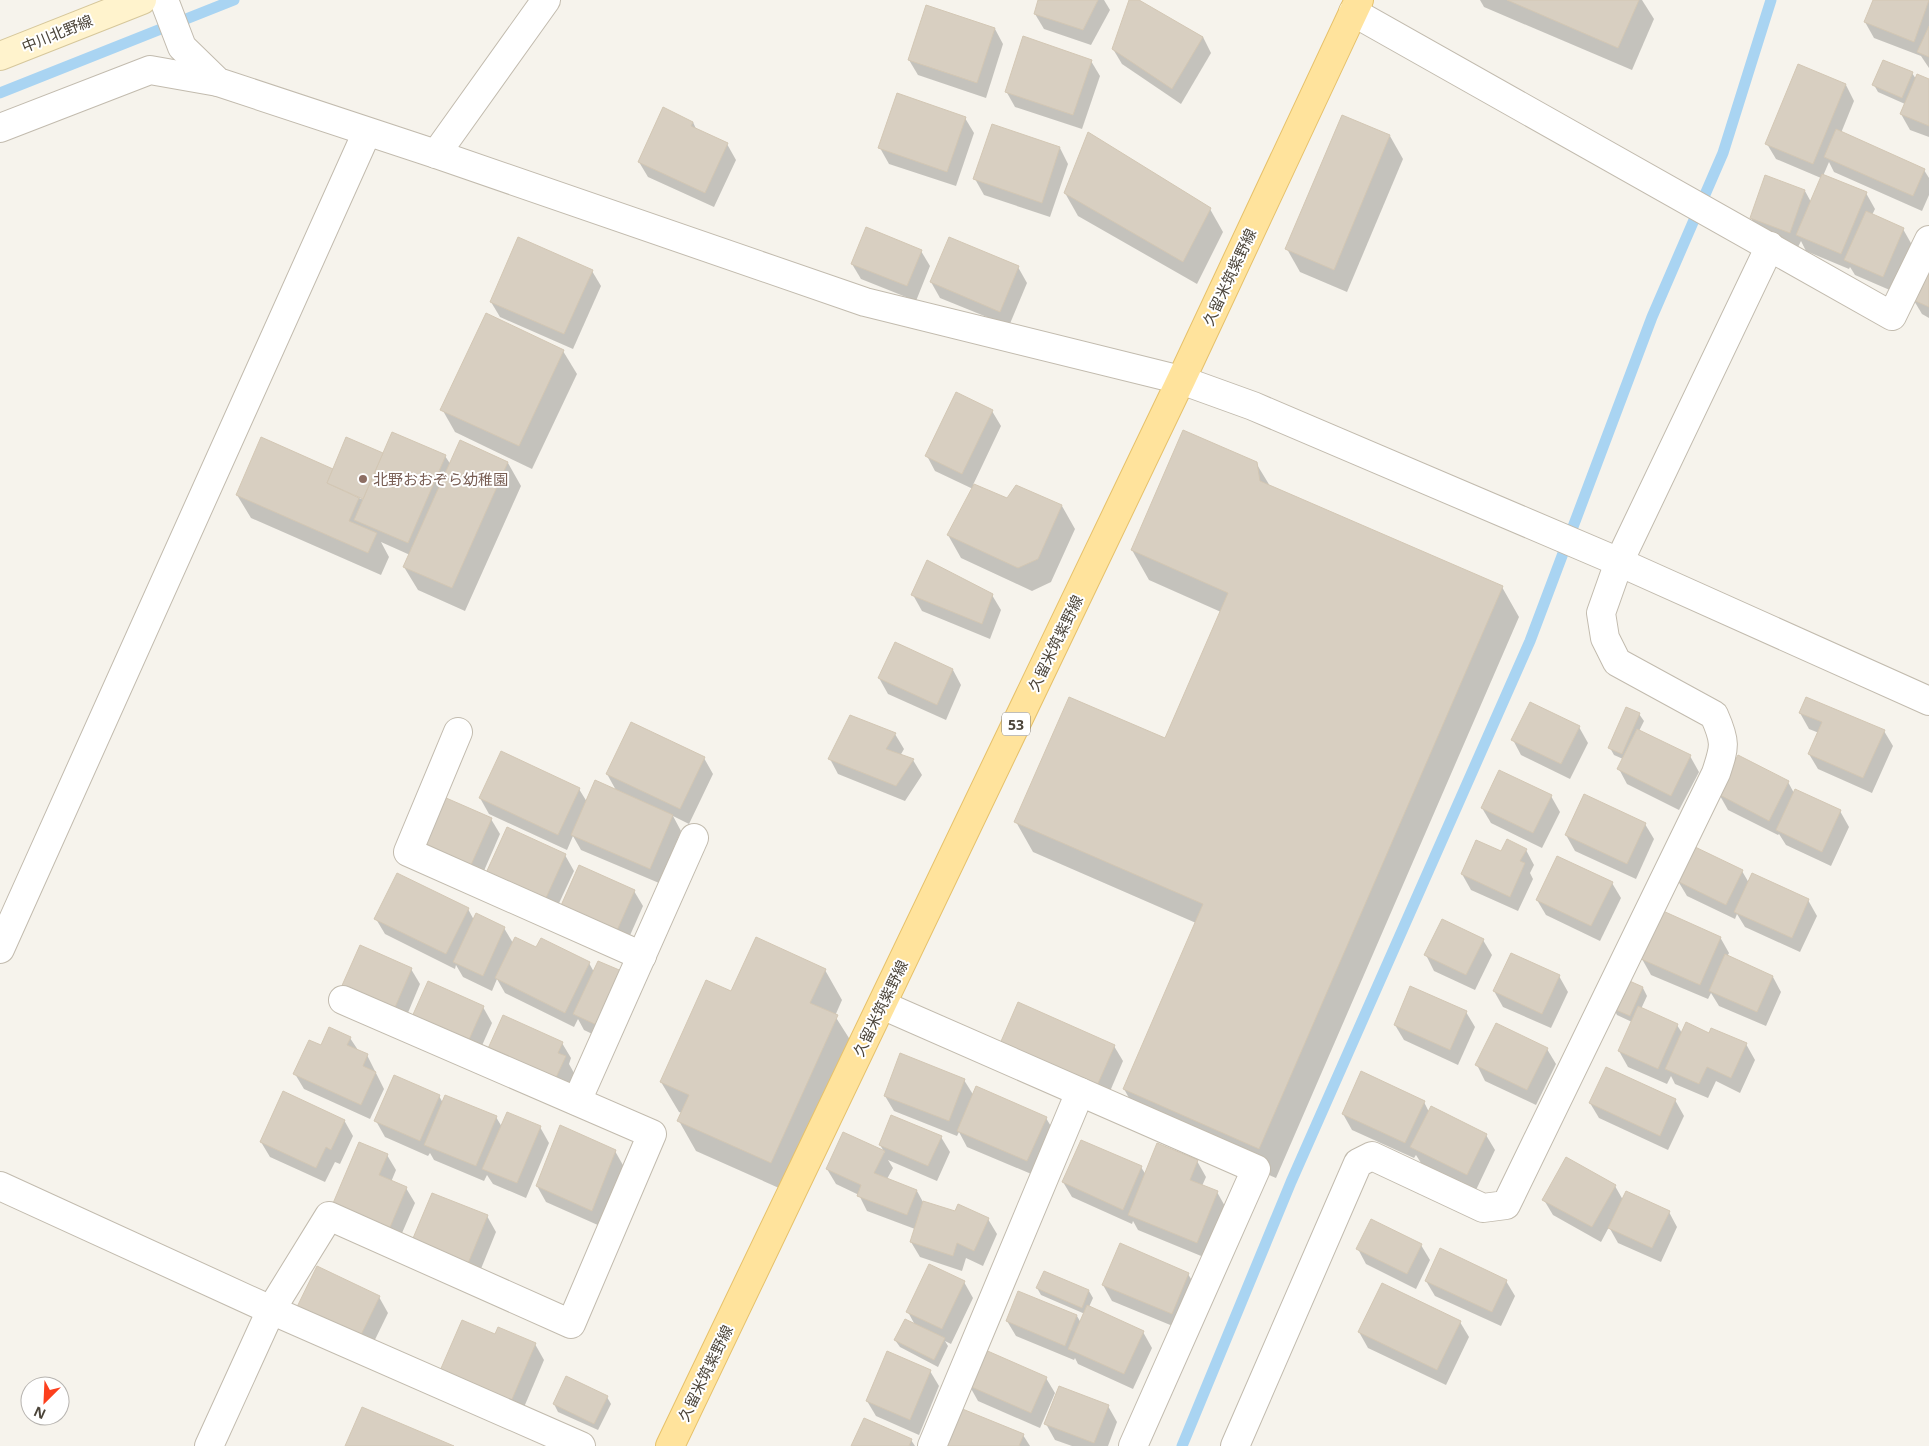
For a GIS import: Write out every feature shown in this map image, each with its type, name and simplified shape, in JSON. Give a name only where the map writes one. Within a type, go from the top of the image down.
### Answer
[{"type":"main road","name":"中川北野線","points":[[0,56],[142,0]]},
{"type":"main road","name":"久留米筑紫野線","points":[[670,1446],[1181,380],[1356,6]]},
{"type":"street","points":[[164,0],[182,46],[218,82]]},
{"type":"street","points":[[436,154],[546,0]]},
{"type":"street","points":[[1356,6],[1892,316],[1929,240]]},
{"type":"street","points":[[0,128],[150,70],[218,82],[436,154],[865,302],[1181,380],[1253,406],[1619,562],[1929,701]]},
{"type":"street","points":[[0,949],[367,132]]},
{"type":"street","points":[[1235,1446],[1358,1163],[1372,1156],[1482,1208],[1506,1205],[1716,773],[1724,749],[1720,730],[1714,715],[1617,662],[1605,638],[1601,614],[1619,562],[1770,246]]},
{"type":"street","points":[[458,732],[408,852],[642,956]]},
{"type":"street","points":[[577,1101],[694,838]]},
{"type":"street","points":[[209,1446],[271,1310],[329,1216],[571,1324],[652,1134],[343,1000]]},
{"type":"street","points":[[882,1005],[1256,1169],[1133,1446]]},
{"type":"street","points":[[932,1446],[1080,1092]]},
{"type":"street","points":[[0,1186],[271,1310],[581,1446]]},
{"type":"building","points":[[1038,0],[1098,0],[1083,30],[1034,14]]},
{"type":"building","points":[[1129,0],[1139,0],[1203,37],[1172,89],[1112,49]]},
{"type":"building","points":[[1507,0],[1639,0],[1618,48]]},
{"type":"building","points":[[1873,0],[1929,0],[1914,42],[1864,22]]},
{"type":"building","points":[[926,5],[995,28],[977,83],[908,60]]},
{"type":"building","points":[[1929,26],[1929,57],[1917,52]]},
{"type":"building","points":[[1023,36],[1092,60],[1073,115],[1005,92]]},
{"type":"building","points":[[1883,60],[1913,72],[1902,98],[1872,85]]},
{"type":"building","points":[[1798,64],[1846,84],[1813,164],[1765,144]]},
{"type":"building","points":[[1917,74],[1929,79],[1929,126],[1900,114]]},
{"type":"building","points":[[897,93],[966,117],[947,172],[878,148]]},
{"type":"building","points":[[663,107],[693,122],[691,126],[728,143],[705,193],[638,162]]},
{"type":"building","points":[[1342,115],[1390,135],[1334,270],[1285,249]]},
{"type":"building","points":[[992,124],[1060,147],[1042,203],[973,179]]},
{"type":"building","points":[[1836,129],[1925,169],[1913,196],[1824,157]]},
{"type":"building","points":[[1088,132],[1211,208],[1183,262],[1064,193]]},
{"type":"building","points":[[1822,174],[1867,192],[1841,254],[1796,235]]},
{"type":"building","points":[[1765,175],[1805,190],[1790,233],[1750,218]]},
{"type":"building","points":[[1866,211],[1904,228],[1883,277],[1844,260]]},
{"type":"building","points":[[866,227],[922,250],[907,286],[851,264]]},
{"type":"building","points":[[518,237],[593,270],[564,334],[490,302]]},
{"type":"building","points":[[949,237],[1019,266],[1000,312],[930,282]]},
{"type":"building","points":[[1929,261],[1929,307],[1911,299]]},
{"type":"building","points":[[486,313],[564,350],[519,446],[440,410]]},
{"type":"building","points":[[956,392],[993,410],[962,474],[925,456]]},
{"type":"building","points":[[1183,430],[1257,462],[1260,481],[1503,586],[1259,1149],[1123,1089],[1203,904],[1014,822],[1069,697],[1165,738],[1228,593],[1131,550]]},
{"type":"building","points":[[392,432],[446,455],[408,543],[354,520]]},
{"type":"building","points":[[261,437],[333,469],[327,483],[359,498],[349,521],[377,533],[368,553],[236,495]]},
{"type":"building","points":[[346,437],[383,453],[363,499],[327,483]]},
{"type":"building","points":[[460,440],[508,462],[452,588],[403,567]]},
{"type":"building","points":[[974,484],[1007,498],[1016,485],[1062,505],[1038,559],[1018,568],[947,535]]},
{"type":"building","points":[[927,560],[993,594],[982,624],[911,595]]},
{"type":"building","points":[[895,642],[953,669],[937,705],[878,678]]},
{"type":"building","points":[[1806,697],[1885,730],[1863,778],[1808,754],[1822,722],[1799,713]]},
{"type":"building","points":[[1530,702],[1580,726],[1561,764],[1511,740]]},
{"type":"building","points":[[1626,707],[1640,713],[1622,754],[1608,748]]},
{"type":"building","points":[[850,715],[896,733],[886,749],[914,759],[896,786],[828,759]]},
{"type":"building","points":[[631,722],[705,757],[680,809],[606,774]]},
{"type":"building","points":[[1637,729],[1691,755],[1671,796],[1617,769]]},
{"type":"building","points":[[501,751],[580,788],[558,835],[479,798]]},
{"type":"building","points":[[1738,755],[1789,781],[1769,821],[1718,794]]},
{"type":"building","points":[[1499,770],[1552,795],[1533,833],[1481,808]]},
{"type":"building","points":[[595,780],[673,815],[650,869],[571,835]]},
{"type":"building","points":[[1795,789],[1841,810],[1822,852],[1776,830]]},
{"type":"building","points":[[437,794],[492,818],[471,865],[417,840]]},
{"type":"building","points":[[1584,794],[1646,823],[1627,864],[1565,835]]},
{"type":"building","points":[[507,827],[566,854],[545,900],[486,873]]},
{"type":"building","points":[[1507,839],[1527,849],[1520,861],[1525,863],[1510,897],[1461,874],[1476,840],[1501,851]]},
{"type":"building","points":[[1693,846],[1743,870],[1726,905],[1677,881]]},
{"type":"building","points":[[1557,856],[1613,882],[1591,926],[1536,900]]},
{"type":"building","points":[[579,865],[635,890],[615,935],[559,910]]},
{"type":"building","points":[[397,873],[469,908],[446,954],[374,919]]},
{"type":"building","points":[[1752,873],[1809,899],[1792,938],[1734,912]]},
{"type":"building","points":[[1663,911],[1721,937],[1700,985],[1641,959]]},
{"type":"building","points":[[476,913],[505,927],[483,976],[453,962]]},
{"type":"building","points":[[1442,919],[1484,939],[1466,975],[1424,955]]},
{"type":"building","points":[[515,937],[536,947],[541,938],[590,962],[565,1013],[495,978]]},
{"type":"building","points":[[756,937],[826,969],[810,1003],[838,1015],[771,1163],[677,1121],[689,1095],[660,1082],[706,980],[731,991]]},
{"type":"building","points":[[360,945],[412,968],[393,1012],[340,990]]},
{"type":"building","points":[[1511,953],[1560,975],[1542,1014],[1493,991]]},
{"type":"building","points":[[1725,954],[1773,976],[1757,1012],[1709,991]]},
{"type":"building","points":[[598,961],[624,972],[599,1026],[573,1014]]},
{"type":"building","points":[[1625,979],[1643,987],[1630,1016],[1611,1008]]},
{"type":"building","points":[[428,981],[484,1006],[467,1044],[411,1019]]},
{"type":"building","points":[[1410,986],[1467,1011],[1450,1050],[1394,1025]]},
{"type":"building","points":[[1018,1002],[1115,1045],[1096,1088],[999,1046]]},
{"type":"building","points":[[1638,1006],[1678,1024],[1658,1069],[1618,1051]]},
{"type":"building","points":[[503,1015],[563,1042],[558,1053],[566,1056],[553,1084],[486,1053]]},
{"type":"building","points":[[1686,1022],[1709,1033],[1711,1028],[1747,1043],[1731,1078],[1707,1067],[1699,1084],[1665,1069]]},
{"type":"building","points":[[1496,1023],[1548,1048],[1527,1090],[1475,1065]]},
{"type":"building","points":[[329,1027],[351,1037],[347,1045],[368,1054],[363,1066],[376,1072],[361,1105],[293,1074],[309,1040],[321,1045]]},
{"type":"building","points":[[900,1053],[965,1079],[949,1121],[884,1096]]},
{"type":"building","points":[[1606,1067],[1676,1099],[1660,1136],[1589,1103]]},
{"type":"building","points":[[1361,1071],[1425,1101],[1405,1143],[1342,1114]]},
{"type":"building","points":[[394,1075],[440,1095],[420,1141],[374,1121]]},
{"type":"building","points":[[976,1086],[1047,1117],[1027,1161],[957,1131]]},
{"type":"building","points":[[283,1091],[345,1120],[331,1150],[326,1147],[316,1168],[260,1142]]},
{"type":"building","points":[[445,1095],[497,1116],[476,1166],[424,1145]]},
{"type":"building","points":[[1431,1106],[1487,1134],[1467,1175],[1410,1147]]},
{"type":"building","points":[[507,1112],[541,1126],[517,1183],[482,1169]]},
{"type":"building","points":[[891,1115],[942,1136],[928,1166],[879,1145]]},
{"type":"building","points":[[560,1125],[616,1150],[592,1211],[536,1186]]},
{"type":"building","points":[[843,1132],[885,1151],[874,1173],[917,1190],[907,1215],[857,1196],[861,1185],[826,1169]]},
{"type":"building","points":[[1081,1140],[1142,1166],[1123,1210],[1062,1182]]},
{"type":"building","points":[[359,1142],[388,1154],[379,1175],[407,1187],[388,1232],[331,1208]]},
{"type":"building","points":[[1157,1143],[1198,1160],[1190,1180],[1218,1191],[1197,1243],[1128,1215]]},
{"type":"building","points":[[1566,1157],[1616,1185],[1592,1227],[1542,1200]]},
{"type":"building","points":[[1626,1191],[1670,1211],[1652,1248],[1608,1228]]},
{"type":"building","points":[[432,1193],[488,1215],[467,1266],[411,1243]]},
{"type":"building","points":[[923,1201],[955,1211],[958,1204],[989,1218],[974,1251],[957,1243],[953,1256],[910,1242]]},
{"type":"building","points":[[1371,1219],[1422,1244],[1407,1274],[1356,1249]]},
{"type":"building","points":[[1120,1243],[1189,1273],[1172,1314],[1102,1285]]},
{"type":"building","points":[[1440,1248],[1507,1280],[1492,1312],[1425,1281]]},
{"type":"building","points":[[929,1264],[965,1281],[942,1329],[906,1312]]},
{"type":"building","points":[[317,1266],[380,1296],[359,1339],[296,1309]]},
{"type":"building","points":[[1044,1271],[1089,1290],[1082,1308],[1036,1288]]},
{"type":"building","points":[[1382,1283],[1461,1321],[1437,1370],[1358,1332]]},
{"type":"building","points":[[1018,1291],[1077,1315],[1065,1346],[1006,1321]]},
{"type":"building","points":[[1087,1305],[1144,1331],[1124,1374],[1068,1349]]},
{"type":"building","points":[[905,1319],[945,1338],[934,1360],[894,1340]]},
{"type":"building","points":[[462,1320],[495,1334],[498,1327],[536,1343],[510,1404],[439,1373]]},
{"type":"building","points":[[983,1349],[1047,1377],[1031,1413],[967,1385]]},
{"type":"building","points":[[887,1351],[931,1370],[910,1420],[866,1401]]},
{"type":"building","points":[[566,1376],[608,1396],[594,1424],[553,1404]]},
{"type":"building","points":[[1059,1386],[1109,1405],[1094,1443],[1044,1424]]},
{"type":"building","points":[[362,1407],[454,1446],[345,1446]]},
{"type":"building","points":[[960,1408],[1024,1434],[1019,1446],[944,1446]]},
{"type":"building","points":[[864,1418],[912,1439],[909,1446],[851,1446]]},
{"type":"waterway","points":[[0,93],[234,0]]},
{"type":"waterway","points":[[1182,1446],[1291,1182],[1530,641],[1652,317],[1723,153],[1771,0]]},
{"type":"place","name":"北野おおぞら幼稚園","points":[[363,479]]}]
